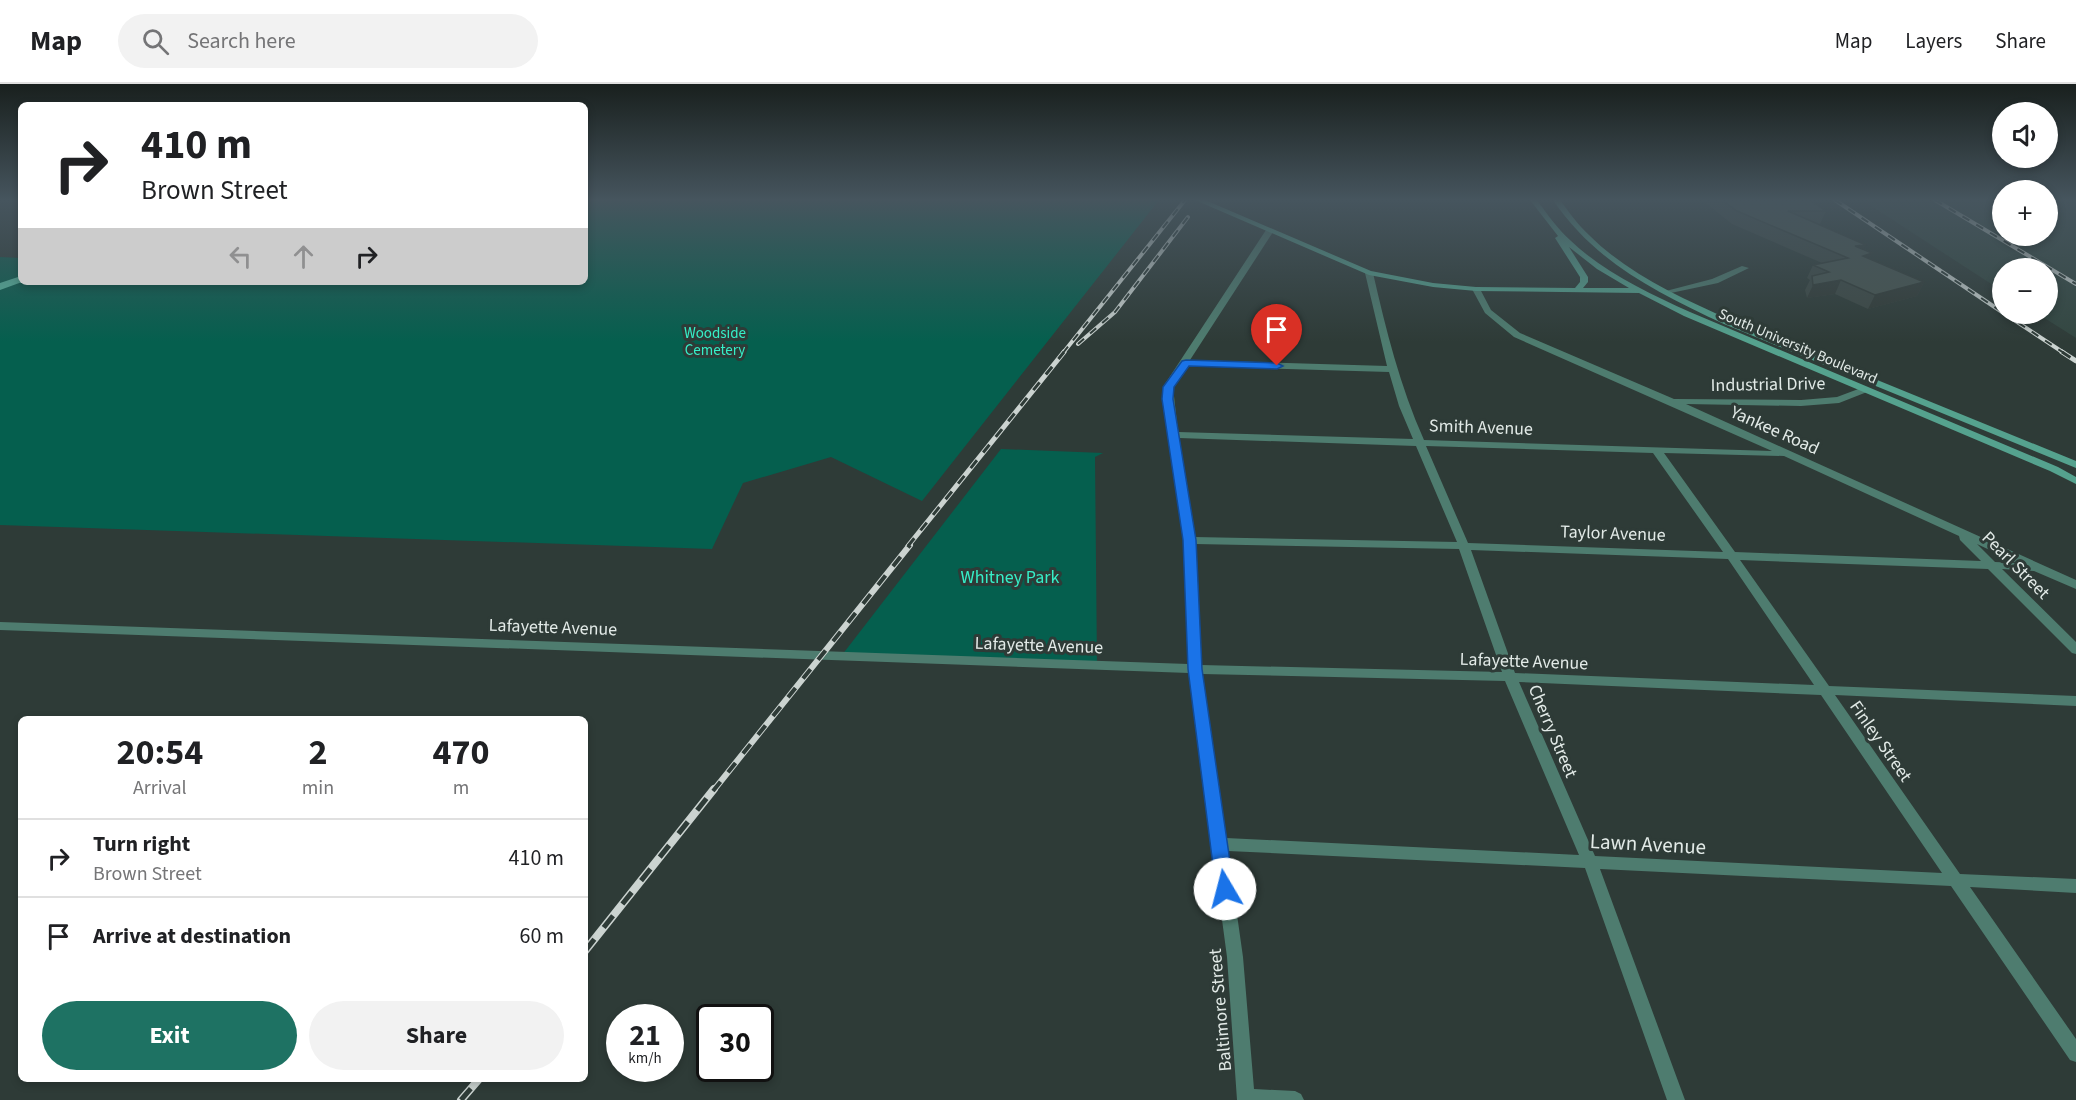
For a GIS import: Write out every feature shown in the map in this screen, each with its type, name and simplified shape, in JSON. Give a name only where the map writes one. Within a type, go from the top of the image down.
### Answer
[{"type":"main road","points":[[0,287],[18,280]]},
{"type":"street","name":"Baltimore Street","points":[[1246,1099],[1235,957],[1195,669],[1189,540],[1168,387],[1186,363],[1259,247]]},
{"type":"street","points":[[1307,247],[1369,273],[1433,285],[1476,289],[1666,292],[1715,282],[1745,268]]},
{"type":"street","points":[[1564,247],[1584,277],[1584,282],[1577,290]]},
{"type":"street","name":"South University Boulevard","points":[[1577,247],[1639,291],[1687,314],[2047,465],[2076,481]]},
{"type":"street","name":"South University Boulevard","points":[[1600,247],[1666,292],[1727,322],[2076,465]]},
{"type":"street","name":"Cherry Street","points":[[1369,273],[1392,369],[1419,441],[1464,546],[1510,677],[1590,862],[1676,1100]]},
{"type":"street","name":"Yankee Road","points":[[1476,289],[1488,311],[1517,335],[1671,401],[2076,585]]},
{"type":"street","points":[[1186,363],[1392,369]]},
{"type":"street","name":"Industrial Drive","points":[[1671,401],[1802,403],[1839,400],[1864,390]]},
{"type":"street","name":"Smith Avenue","points":[[1174,435],[1788,454]]},
{"type":"street","name":"Finley Street","points":[[1656,450],[2076,1054]]},
{"type":"street","name":"Pearl Street","points":[[1957,530],[2076,650]]},
{"type":"street","name":"Taylor Avenue","points":[[1189,540],[1464,546],[2036,567]]},
{"type":"street","name":"Lafayette Avenue","points":[[0,626],[1195,669],[1510,677],[2076,701]]},
{"type":"street","name":"Lawn Avenue","points":[[1218,844],[2076,886]]},
{"type":"street","points":[[1246,1099],[1295,1100]]},
{"type":"shaded area","points":[[1935,247],[2076,247],[2076,338],[2054,324],[2058,324],[2058,258],[1992,258],[1992,284]]},
{"type":"green space","name":"Woodside Cemetery","points":[[588,247],[1122,247],[922,501],[831,457],[743,483],[712,549],[0,525],[0,257],[18,258],[18,285],[588,285]]},
{"type":"green space","name":"Whitney Park","points":[[1001,449],[1103,453],[1095,457],[1097,665],[842,655]]},
{"type":"building","points":[[1823,247],[1858,247],[1872,253],[1863,256],[1924,282],[1875,295],[1841,280],[1813,285],[1812,276],[1829,272],[1813,265],[1848,258]]},
{"type":"railway","points":[[1063,353],[1147,247]]},
{"type":"railway","points":[[1078,344],[1115,312],[1165,247]]},
{"type":"railway","points":[[1906,247],[1992,305]]},
{"type":"railway","points":[[2015,247],[2076,284]]},
{"type":"railway","points":[[2020,324],[2064,353]]},
{"type":"railway","points":[[908,546],[1064,352]]},
{"type":"railway","points":[[2062,352],[2076,361]]},
{"type":"railway","points":[[713,791],[910,545]]},
{"type":"railway","points":[[588,947],[714,789]]},
{"type":"railway","points":[[461,1100],[477,1082]]},
{"type":"route","points":[[1225,889],[1195,669],[1189,540],[1179,484],[1168,387],[1186,363],[1277,366]]}]
